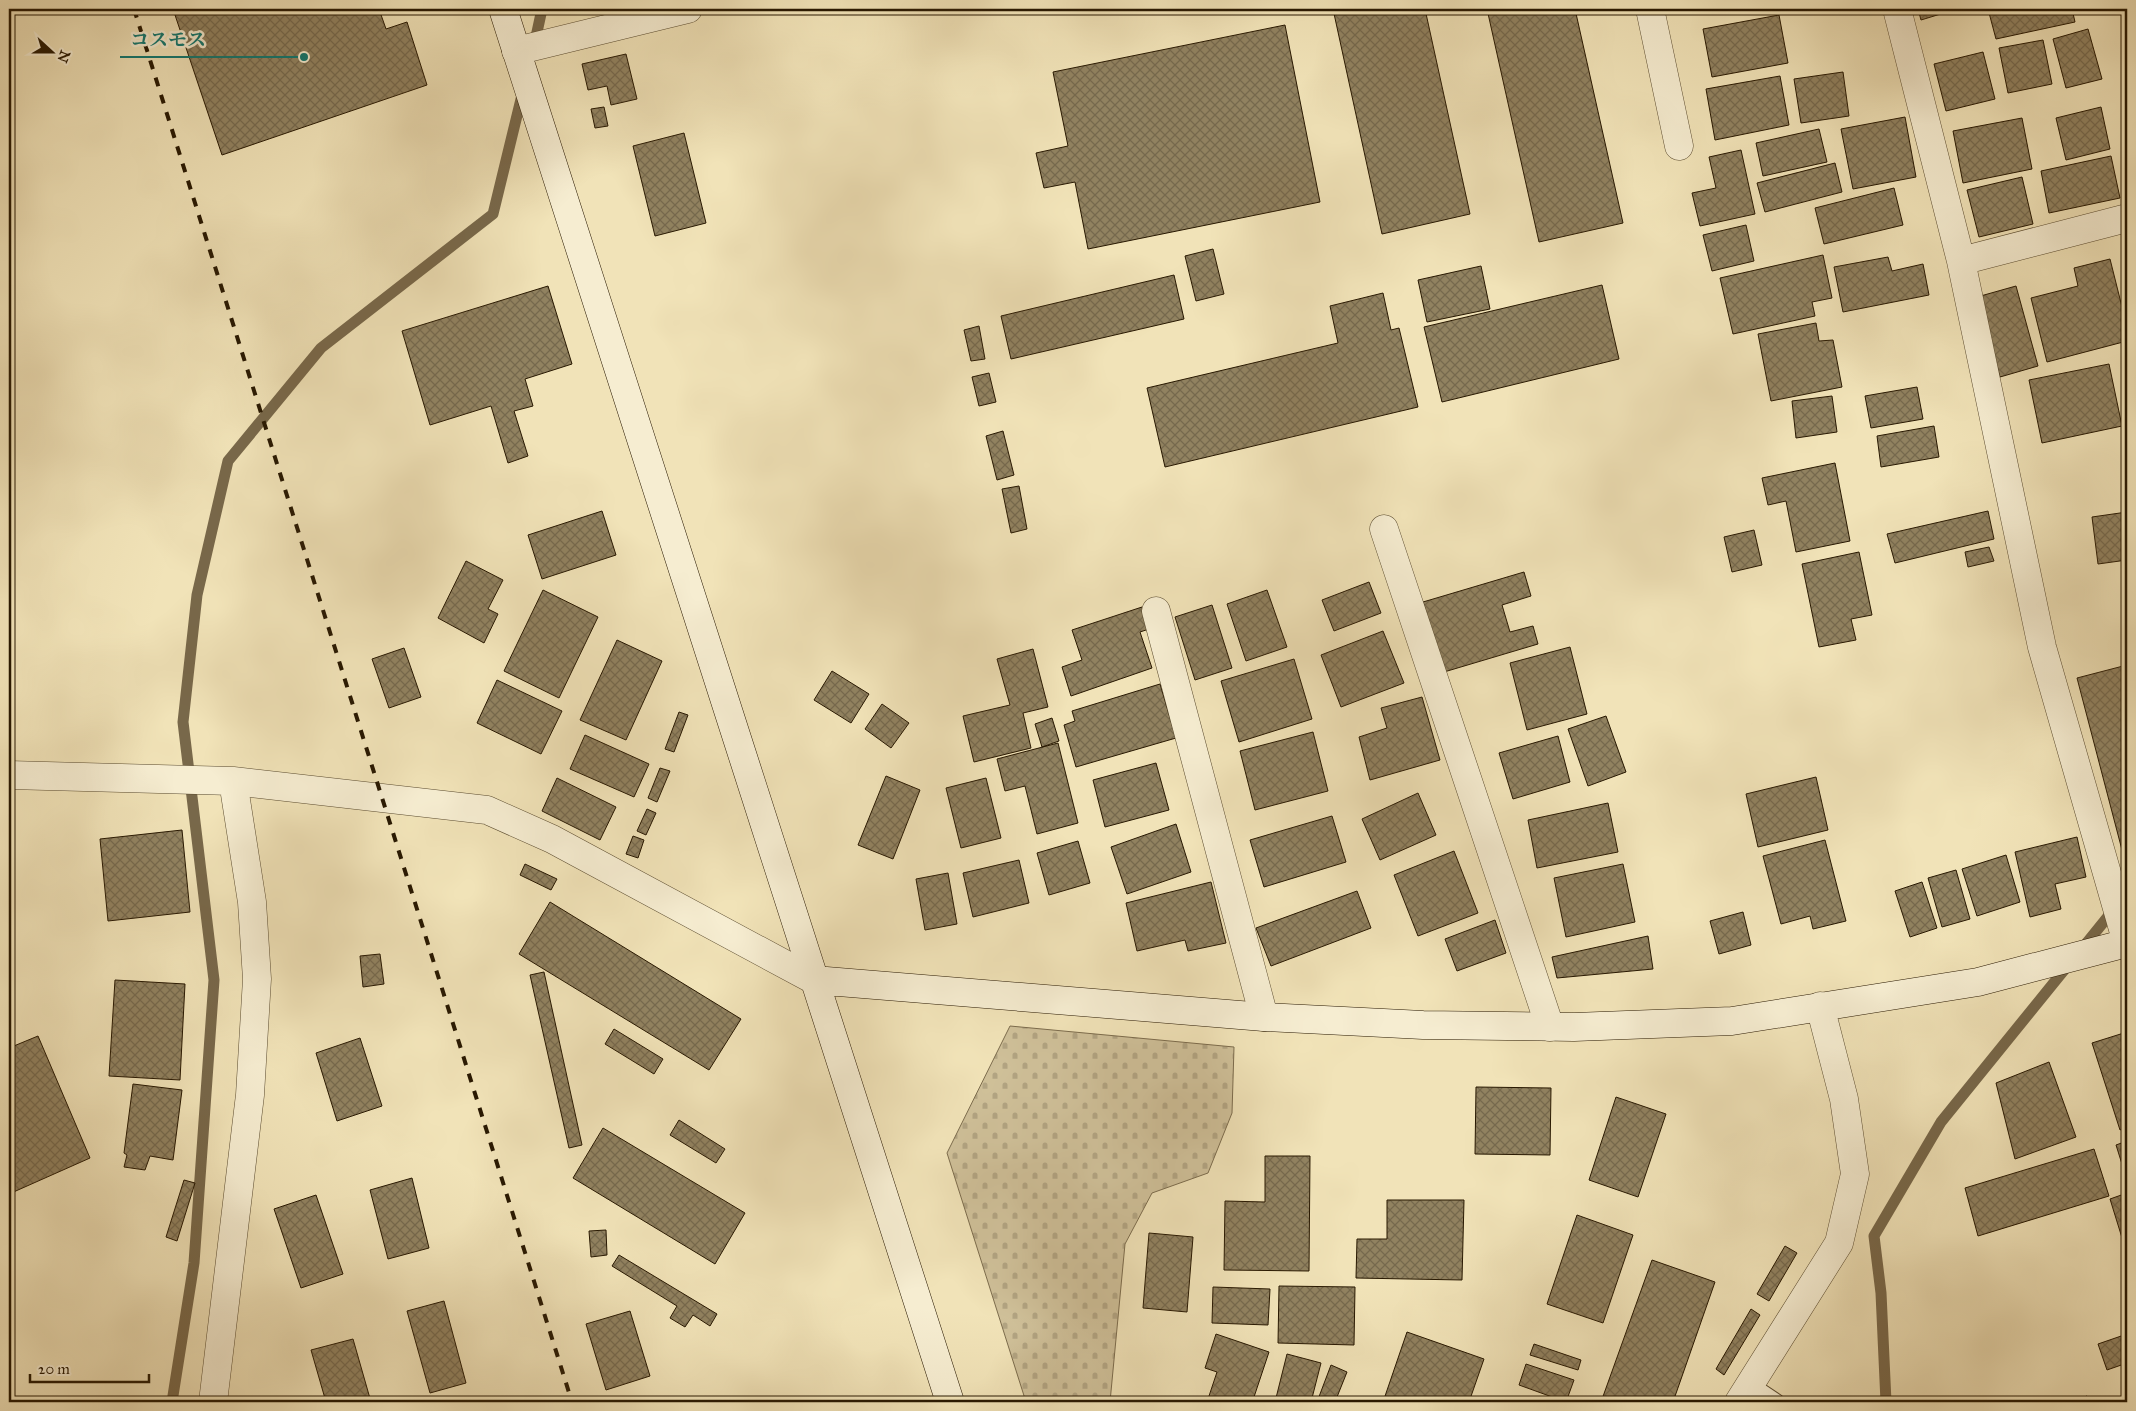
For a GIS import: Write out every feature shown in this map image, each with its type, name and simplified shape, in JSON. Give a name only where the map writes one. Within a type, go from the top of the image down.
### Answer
[{"type":"street","points":[[503,9],[950,1402]]},
{"type":"street","points":[[516,51],[688,9]]},
{"type":"street","points":[[1650,9],[1679,146]]},
{"type":"street","points":[[9,775],[232,781],[487,810],[552,839],[814,980],[1264,1017],[1423,1025],[1550,1027],[1732,1021],[1978,982],[2127,943],[2042,647],[1961,261],[1897,9]]},
{"type":"street","points":[[1961,261],[2127,218]]},
{"type":"street","points":[[1384,529],[1550,1027]]},
{"type":"street","points":[[1156,611],[1264,1017]]},
{"type":"street","points":[[213,1402],[248,1114],[257,979],[252,902],[232,781]]},
{"type":"street","points":[[1744,1393],[1839,1243],[1855,1174],[1844,1099],[1820,1006]]},
{"type":"lane","points":[[1744,1393],[1777,1402]]},
{"type":"green space","points":[[1010,1026],[1234,1047],[1232,1113],[1208,1173],[1152,1193],[1125,1244],[1110,1402],[1026,1402],[947,1153]]},
{"type":"building","points":[[173,9],[379,9],[386,29],[407,22],[427,85],[222,155]]},
{"type":"building","points":[[1333,9],[1425,9],[1470,214],[1382,234]]},
{"type":"building","points":[[1487,9],[1575,9],[1623,223],[1539,242]]},
{"type":"building","points":[[1918,9],[1957,9],[1921,20]]},
{"type":"building","points":[[1988,9],[2072,9],[2075,22],[1996,39]]},
{"type":"building","points":[[1779,15],[1788,63],[1712,77],[1703,29]]},
{"type":"building","points":[[1285,25],[1320,202],[1088,249],[1075,182],[1044,188],[1036,153],[1068,146],[1053,72]]},
{"type":"building","points":[[2088,29],[2102,79],[2066,88],[2053,39]]},
{"type":"building","points":[[2043,40],[2052,84],[2008,93],[1999,48]]},
{"type":"building","points":[[1983,52],[1995,99],[1946,111],[1934,64]]},
{"type":"building","points":[[626,54],[637,99],[611,105],[607,86],[588,90],[582,64]]},
{"type":"building","points":[[1843,72],[1849,116],[1801,123],[1794,79]]},
{"type":"building","points":[[1780,76],[1789,125],[1715,140],[1706,89]]},
{"type":"building","points":[[604,107],[608,126],[595,128],[591,109]]},
{"type":"building","points":[[2101,107],[2110,149],[2066,160],[2056,118]]},
{"type":"building","points":[[1905,117],[1916,177],[1853,189],[1841,129]]},
{"type":"building","points":[[2022,118],[2032,169],[1963,183],[1953,131]]},
{"type":"building","points":[[1819,129],[1827,162],[1763,176],[1756,143]]},
{"type":"building","points":[[684,133],[706,223],[655,236],[633,146]]},
{"type":"building","points":[[1741,150],[1755,214],[1700,226],[1692,193],[1716,188],[1709,157]]},
{"type":"building","points":[[2111,156],[2120,198],[2049,213],[2041,171]]},
{"type":"building","points":[[1835,163],[1842,192],[1765,212],[1757,183]]},
{"type":"building","points":[[2022,177],[2033,224],[1979,237],[1967,190]]},
{"type":"building","points":[[1894,188],[1903,225],[1824,244],[1815,208]]},
{"type":"building","points":[[1746,225],[1754,261],[1712,271],[1703,235]]},
{"type":"building","points":[[1213,249],[1224,294],[1196,301],[1185,256]]},
{"type":"building","points":[[1823,255],[1832,298],[1812,302],[1815,316],[1733,334],[1720,278]]},
{"type":"building","points":[[1888,257],[1892,271],[1923,264],[1929,295],[1843,312],[1834,267]]},
{"type":"building","points":[[2110,259],[2127,327],[2127,341],[2047,362],[2031,298],[2078,286],[2074,268]]},
{"type":"building","points":[[1481,266],[1490,309],[1427,322],[1418,280]]},
{"type":"building","points":[[1174,275],[1184,319],[1011,359],[1001,316]]},
{"type":"building","points":[[1602,285],[1619,359],[1442,402],[1424,327]]},
{"type":"building","points":[[548,286],[572,364],[525,379],[533,406],[514,411],[528,456],[508,463],[491,406],[430,425],[402,331]]},
{"type":"building","points":[[2016,286],[2038,366],[2000,377],[1977,297]]},
{"type":"building","points":[[1383,293],[1391,330],[1399,328],[1418,407],[1165,467],[1147,388],[1338,343],[1330,306]]},
{"type":"building","points":[[1816,323],[1819,341],[1833,340],[1842,387],[1771,401],[1758,334]]},
{"type":"building","points":[[979,326],[985,359],[971,361],[964,330]]},
{"type":"building","points":[[2109,364],[2122,426],[2042,443],[2029,380]]},
{"type":"building","points":[[989,373],[996,402],[979,406],[972,377]]},
{"type":"building","points":[[1917,387],[1923,419],[1871,428],[1865,396]]},
{"type":"building","points":[[1832,396],[1837,432],[1796,438],[1792,401]]},
{"type":"building","points":[[1934,426],[1939,457],[1881,467],[1877,436]]},
{"type":"building","points":[[1003,431],[1014,475],[997,480],[986,436]]},
{"type":"building","points":[[1835,463],[1850,541],[1796,552],[1786,501],[1768,505],[1762,478]]},
{"type":"building","points":[[1019,486],[1027,529],[1011,533],[1002,489]]},
{"type":"building","points":[[602,511],[616,555],[542,579],[528,535]]},
{"type":"building","points":[[1988,511],[1994,539],[1895,563],[1887,534]]},
{"type":"building","points":[[2127,512],[2127,560],[2098,564],[2092,517]]},
{"type":"building","points":[[1754,530],[1762,565],[1732,572],[1724,537]]},
{"type":"building","points":[[1989,547],[1994,561],[1968,567],[1965,552]]},
{"type":"building","points":[[1859,552],[1872,615],[1851,619],[1856,640],[1819,647],[1802,564]]},
{"type":"building","points":[[466,561],[503,580],[488,609],[498,614],[484,643],[438,618]]},
{"type":"building","points":[[1524,572],[1531,596],[1502,605],[1510,632],[1533,626],[1538,644],[1444,672],[1423,602]]},
{"type":"building","points":[[1369,582],[1381,613],[1334,631],[1322,600]]},
{"type":"building","points":[[543,590],[598,617],[559,698],[504,671]]},
{"type":"building","points":[[1267,590],[1287,647],[1246,661],[1227,604]]},
{"type":"building","points":[[1212,605],[1232,668],[1195,680],[1175,617]]},
{"type":"building","points":[[1142,607],[1149,629],[1140,632],[1152,668],[1071,696],[1062,667],[1082,660],[1072,630]]},
{"type":"building","points":[[1383,631],[1404,683],[1341,707],[1321,655]]},
{"type":"building","points":[[617,640],[662,661],[626,740],[580,720]]},
{"type":"building","points":[[1570,647],[1587,714],[1527,730],[1510,663]]},
{"type":"building","points":[[404,648],[421,697],[389,708],[372,659]]},
{"type":"building","points":[[1033,649],[1048,707],[1023,713],[1031,748],[974,762],[963,716],[1010,705],[997,659]]},
{"type":"building","points":[[1294,659],[1312,719],[1239,742],[1221,681]]},
{"type":"building","points":[[2127,665],[2127,847],[2122,850],[2077,678]]},
{"type":"building","points":[[832,671],[869,694],[851,723],[814,700]]},
{"type":"building","points":[[497,680],[562,711],[541,754],[477,723]]},
{"type":"building","points":[[1160,684],[1176,738],[1076,767],[1064,725],[1075,721],[1072,711]]},
{"type":"building","points":[[1422,697],[1440,760],[1370,780],[1359,737],[1387,728],[1381,708]]},
{"type":"building","points":[[882,704],[909,723],[891,748],[865,729]]},
{"type":"building","points":[[679,712],[688,715],[674,752],[665,749]]},
{"type":"building","points":[[1606,716],[1626,772],[1588,786],[1568,729]]},
{"type":"building","points":[[1052,718],[1059,741],[1042,747],[1035,724]]},
{"type":"building","points":[[1313,732],[1328,791],[1255,810],[1240,751]]},
{"type":"building","points":[[585,735],[649,764],[634,797],[570,769]]},
{"type":"building","points":[[1558,736],[1570,782],[1513,799],[1499,753]]},
{"type":"building","points":[[1058,743],[1078,823],[1037,834],[1025,786],[1005,791],[997,759]]},
{"type":"building","points":[[1156,763],[1169,810],[1105,827],[1093,780]]},
{"type":"building","points":[[660,768],[670,771],[657,802],[648,798]]},
{"type":"building","points":[[886,776],[920,790],[893,859],[858,845]]},
{"type":"building","points":[[1816,777],[1828,830],[1758,847],[1746,794]]},
{"type":"building","points":[[557,778],[616,807],[600,840],[542,811]]},
{"type":"building","points":[[986,778],[1001,838],[961,848],[946,788]]},
{"type":"building","points":[[1418,793],[1436,835],[1380,860],[1362,819]]},
{"type":"building","points":[[1608,803],[1618,852],[1537,868],[1528,820]]},
{"type":"building","points":[[647,809],[656,813],[646,835],[637,831]]},
{"type":"building","points":[[1332,816],[1346,862],[1264,887],[1250,840]]},
{"type":"building","points":[[1176,824],[1191,872],[1127,894],[1111,847]]},
{"type":"building","points":[[182,830],[190,912],[108,921],[100,839]]},
{"type":"building","points":[[633,836],[644,840],[638,858],[626,854]]},
{"type":"building","points":[[2077,837],[2086,877],[2055,884],[2061,909],[2030,917],[2015,852]]},
{"type":"building","points":[[1825,840],[1846,921],[1813,929],[1810,916],[1781,924],[1763,856]]},
{"type":"building","points":[[1078,841],[1090,883],[1049,895],[1037,853]]},
{"type":"building","points":[[1454,851],[1478,913],[1418,936],[1394,875]]},
{"type":"building","points":[[2006,855],[2020,902],[1977,916],[1962,869]]},
{"type":"building","points":[[1019,860],[1029,903],[973,917],[963,873]]},
{"type":"building","points":[[525,864],[557,879],[551,890],[520,875]]},
{"type":"building","points":[[1623,864],[1635,922],[1566,937],[1554,878]]},
{"type":"building","points":[[1956,870],[1970,919],[1942,927],[1928,878]]},
{"type":"building","points":[[948,873],[957,924],[925,930],[916,879]]},
{"type":"building","points":[[1211,882],[1226,943],[1188,951],[1185,940],[1137,951],[1126,903]]},
{"type":"building","points":[[1922,882],[1937,928],[1910,937],[1895,891]]},
{"type":"building","points":[[1357,891],[1371,928],[1271,966],[1256,928]]},
{"type":"building","points":[[550,902],[741,1019],[709,1070],[519,954]]},
{"type":"building","points":[[1743,912],[1751,945],[1719,954],[1710,921]]},
{"type":"building","points":[[1495,920],[1506,953],[1457,971],[1445,939]]},
{"type":"building","points":[[1648,936],[1653,969],[1557,978],[1552,957]]},
{"type":"building","points":[[380,954],[384,984],[363,987],[360,956]]},
{"type":"building","points":[[544,972],[582,1145],[569,1148],[530,975]]},
{"type":"building","points":[[115,980],[185,984],[180,1080],[109,1076]]},
{"type":"building","points":[[614,1029],[663,1059],[654,1074],[605,1044]]},
{"type":"building","points":[[2127,1032],[2127,1127],[2120,1130],[2092,1043]]},
{"type":"building","points":[[38,1036],[90,1158],[9,1194],[9,1048]]},
{"type":"building","points":[[360,1038],[382,1106],[337,1121],[316,1053]]},
{"type":"building","points":[[2049,1062],[2076,1137],[2015,1159],[1996,1083]]},
{"type":"building","points":[[133,1084],[182,1090],[173,1160],[150,1156],[145,1170],[124,1167],[127,1155],[124,1153]]},
{"type":"building","points":[[1476,1087],[1551,1088],[1550,1155],[1475,1154]]},
{"type":"building","points":[[1616,1097],[1666,1114],[1638,1197],[1589,1180]]},
{"type":"building","points":[[679,1120],[725,1149],[716,1163],[670,1135]]},
{"type":"building","points":[[603,1128],[745,1213],[715,1264],[573,1178]]},
{"type":"building","points":[[2127,1141],[2127,1180],[2116,1145]]},
{"type":"building","points":[[2094,1149],[2109,1196],[1978,1236],[1965,1188]]},
{"type":"building","points":[[1265,1156],[1310,1156],[1309,1271],[1224,1270],[1225,1201],[1265,1202]]},
{"type":"building","points":[[412,1178],[429,1248],[388,1259],[370,1190]]},
{"type":"building","points":[[184,1180],[195,1183],[177,1241],[166,1237]]},
{"type":"building","points":[[2127,1193],[2127,1254],[2110,1199]]},
{"type":"building","points":[[316,1195],[343,1274],[301,1288],[274,1209]]},
{"type":"building","points":[[1387,1200],[1464,1200],[1462,1280],[1356,1278],[1357,1239],[1387,1239]]},
{"type":"building","points":[[1577,1215],[1633,1235],[1603,1323],[1547,1304]]},
{"type":"building","points":[[606,1230],[607,1255],[591,1257],[589,1231]]},
{"type":"building","points":[[1149,1233],[1193,1237],[1187,1312],[1143,1308]]},
{"type":"building","points":[[1785,1246],[1797,1253],[1769,1301],[1757,1294]]},
{"type":"building","points":[[619,1255],[717,1314],[710,1326],[693,1315],[685,1327],[670,1318],[677,1306],[612,1266]]},
{"type":"building","points":[[1652,1260],[1715,1282],[1673,1402],[1601,1402]]},
{"type":"building","points":[[1279,1286],[1355,1287],[1354,1345],[1278,1343]]},
{"type":"building","points":[[1213,1287],[1270,1289],[1268,1325],[1212,1323]]},
{"type":"building","points":[[444,1301],[466,1383],[430,1393],[407,1311]]},
{"type":"building","points":[[1751,1309],[1760,1315],[1724,1375],[1716,1369]]},
{"type":"building","points":[[630,1311],[650,1376],[606,1390],[586,1324]]},
{"type":"building","points":[[1407,1332],[1484,1359],[1469,1402],[1383,1402]]},
{"type":"building","points":[[1216,1334],[1269,1352],[1254,1397],[1264,1402],[1207,1402],[1217,1372],[1205,1368]]},
{"type":"building","points":[[2127,1334],[2127,1363],[2107,1370],[2098,1344]]},
{"type":"building","points":[[353,1339],[371,1402],[326,1402],[311,1350]]},
{"type":"building","points":[[1534,1344],[1581,1360],[1578,1370],[1530,1355]]},
{"type":"building","points":[[1287,1354],[1321,1363],[1311,1402],[1275,1402]]},
{"type":"building","points":[[1526,1364],[1574,1380],[1566,1402],[1519,1385]]},
{"type":"building","points":[[1331,1365],[1347,1372],[1335,1402],[1317,1402]]},
{"type":"building","points":[[2087,1396],[2089,1402],[2069,1402]]},
{"type":"waterway","points":[[534,46],[542,9]]},
{"type":"waterway","points":[[172,1402],[194,1263],[214,980],[183,722],[197,595],[228,461],[321,348],[493,214],[523,91]]},
{"type":"waterway","points":[[2081,950],[2127,893]]},
{"type":"waterway","points":[[1886,1402],[1881,1293],[1874,1236],[1941,1122],[2069,964]]},
{"type":"railway","points":[[134,9],[572,1402]]},
{"type":"place","name":"コスモス","points":[[304,57]]}]
